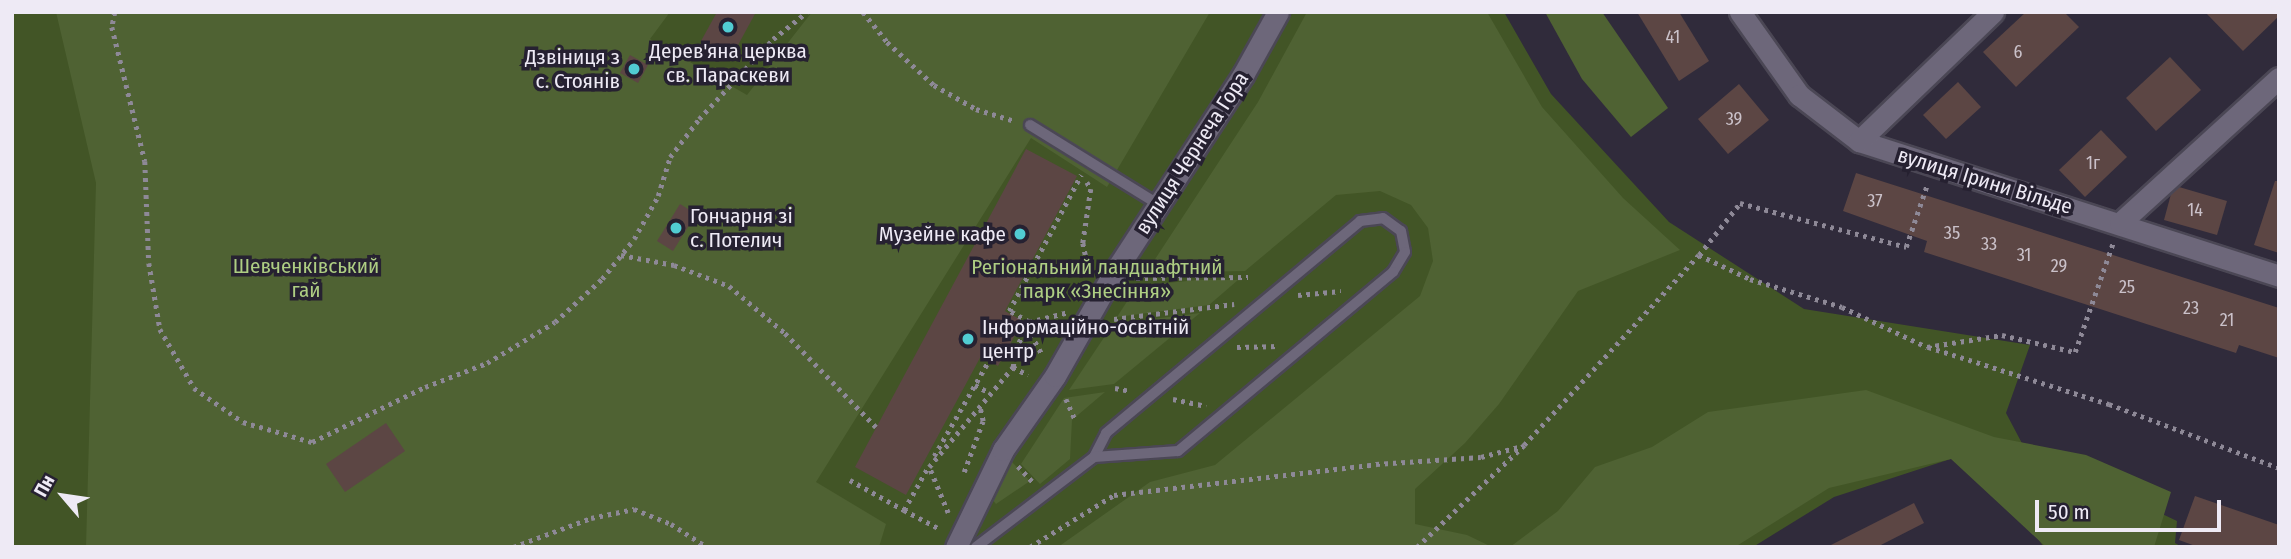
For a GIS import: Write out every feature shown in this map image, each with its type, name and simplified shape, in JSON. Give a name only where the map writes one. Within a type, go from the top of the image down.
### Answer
[{"type":"street","name":"вулиця Чернеча Гора","points":[[964,544],[971,516],[1003,450],[1055,376],[1106,286],[1244,75],[1278,12]]},
{"type":"street","name":"вулиця Ірини Вільде","points":[[1740,12],[1799,95],[1859,141],[2279,276]]},
{"type":"street","points":[[1859,141],[1993,12]]},
{"type":"street","points":[[2120,223],[2279,78]]},
{"type":"lane","points":[[1030,125],[1158,204]]},
{"type":"lane","points":[[964,544],[1094,457],[1106,433],[1360,221],[1383,218],[1394,223],[1405,240],[1401,263],[1178,451],[1094,457]]},
{"type":"path","points":[[115,12],[111,27],[145,161],[149,263],[160,329],[194,388],[243,422],[312,442],[425,387],[487,363],[555,322],[621,255],[658,196],[670,157],[699,118],[772,38],[807,12]]},
{"type":"path","points":[[863,12],[887,42],[934,85],[975,109],[1030,125]]},
{"type":"path","points":[[1417,547],[1524,445],[1699,255],[1740,203],[1906,247],[1934,165]]},
{"type":"path","points":[[1072,168],[1082,174],[1091,189],[1084,264],[1106,286],[1248,277]]},
{"type":"path","points":[[929,467],[1013,367],[1014,351],[1029,322],[1009,311],[1082,174]]},
{"type":"path","points":[[1927,347],[2002,335],[2075,352],[2120,223]]},
{"type":"path","points":[[621,255],[674,265],[729,286],[785,333],[876,427]]},
{"type":"path","points":[[1699,255],[1750,279],[1842,307],[1927,347],[2109,404],[2279,468]]},
{"type":"path","points":[[1209,347],[1304,346]]},
{"type":"path","points":[[904,510],[987,364]]},
{"type":"path","points":[[1013,367],[1031,377]]},
{"type":"path","points":[[975,385],[990,393]]},
{"type":"path","points":[[1152,395],[1227,410]]},
{"type":"path","points":[[1030,547],[1114,495],[1376,464],[1481,457],[1524,445]]},
{"type":"path","points":[[1003,450],[1040,489]]},
{"type":"path","points":[[929,467],[964,544]]},
{"type":"path","points":[[850,480],[964,544]]},
{"type":"path","points":[[513,547],[592,517],[634,509],[671,524],[707,547]]},
{"type":"green space","name":"Регіональний ландшафтний парк «Знесіння»","points":[[12,12],[1504,12],[1551,94],[1669,222],[1804,309],[2030,345],[2006,413],[2025,449],[2177,521],[2175,543],[2182,547],[2044,547],[1972,452],[1834,497],[1753,547],[12,547]]},
{"type":"green space","name":"Шевченківський гай","points":[[56,12],[670,12],[650,39],[747,95],[812,12],[1210,12],[1107,187],[1031,138],[816,482],[886,524],[879,547],[86,547],[96,183]]},
{"type":"green space","points":[[1307,12],[1487,12],[1542,107],[1623,198],[1680,250],[1578,291],[1499,404],[1465,443],[1415,489],[1415,524],[1467,535],[1492,547],[1058,547],[1150,482],[1215,465],[1420,296],[1433,261],[1428,228],[1411,205],[1380,191],[1336,195],[1245,271],[1146,273],[1258,102]]},
{"type":"green space","points":[[1545,12],[1602,12],[1668,108],[1631,137],[1582,79]]},
{"type":"green space","points":[[1197,280],[1238,280],[1209,305],[1117,317],[1137,286]]},
{"type":"green space","points":[[1200,313],[1114,384],[1069,390],[1113,324]]},
{"type":"green space","points":[[1866,390],[1994,437],[2086,455],[2171,492],[2154,547],[2046,547],[1951,459],[1829,488],[1735,547],[1510,547],[1558,511],[1595,467],[1652,447],[1708,412]]},
{"type":"green space","points":[[1105,392],[1072,420],[1070,459],[1040,484],[1021,464],[1064,398]]},
{"type":"green space","points":[[1011,461],[1030,481],[996,504],[991,498]]},
{"type":"building","name":"Дерев'яна церква св. Параскеви","points":[[717,12],[756,12],[731,58],[701,41]]},
{"type":"building","points":[[1637,12],[1679,12],[1709,61],[1679,81]]},
{"type":"building","points":[[2026,12],[2064,12],[2079,27],[2016,87],[1983,52]]},
{"type":"building","points":[[2205,12],[2279,12],[2279,16],[2243,51]]},
{"type":"building","name":"Дзвіниця з с. Стоянів","points":[[630,55],[648,65],[638,83],[620,73]]},
{"type":"building","points":[[2170,57],[2201,90],[2156,131],[2126,98]]},
{"type":"building","points":[[1958,82],[1981,107],[1946,139],[1923,115]]},
{"type":"building","points":[[1739,84],[1769,120],[1728,154],[1698,119]]},
{"type":"building","points":[[2101,130],[2127,157],[2085,197],[2059,170]]},
{"type":"building","name":"Інформаційно-освітній центр","points":[[1026,149],[1077,176],[1005,311],[1023,321],[998,366],[981,356],[906,495],[855,467]]},
{"type":"building","points":[[1856,173],[2279,308],[2279,358],[2239,345],[2236,353],[1924,252],[1927,241],[1843,211]]},
{"type":"building","points":[[2275,181],[2279,181],[2279,253],[2254,245]]},
{"type":"building","points":[[2179,187],[2227,201],[2217,235],[2164,220],[2171,194]]},
{"type":"building","name":"Гончарня зі с. Потелич","points":[[680,204],[696,214],[673,251],[657,241]]},
{"type":"building","points":[[386,423],[405,451],[345,492],[326,464]]},
{"type":"building","points":[[2195,496],[2279,525],[2279,547],[2198,547],[2179,540]]},
{"type":"building","points":[[1914,503],[1924,523],[1877,547],[1827,547]]},
{"type":"place","name":"Дерев'яна церква св. Параскеви","points":[[728,27]]},
{"type":"place","name":"Дзвіниця з с. Стоянів","points":[[634,69]]},
{"type":"place","name":"Гончарня зі с. Потелич","points":[[676,228]]},
{"type":"place","name":"Музейне кафе","points":[[1020,234]]},
{"type":"place","name":"Інформаційно-освітній центр","points":[[968,339]]}]
